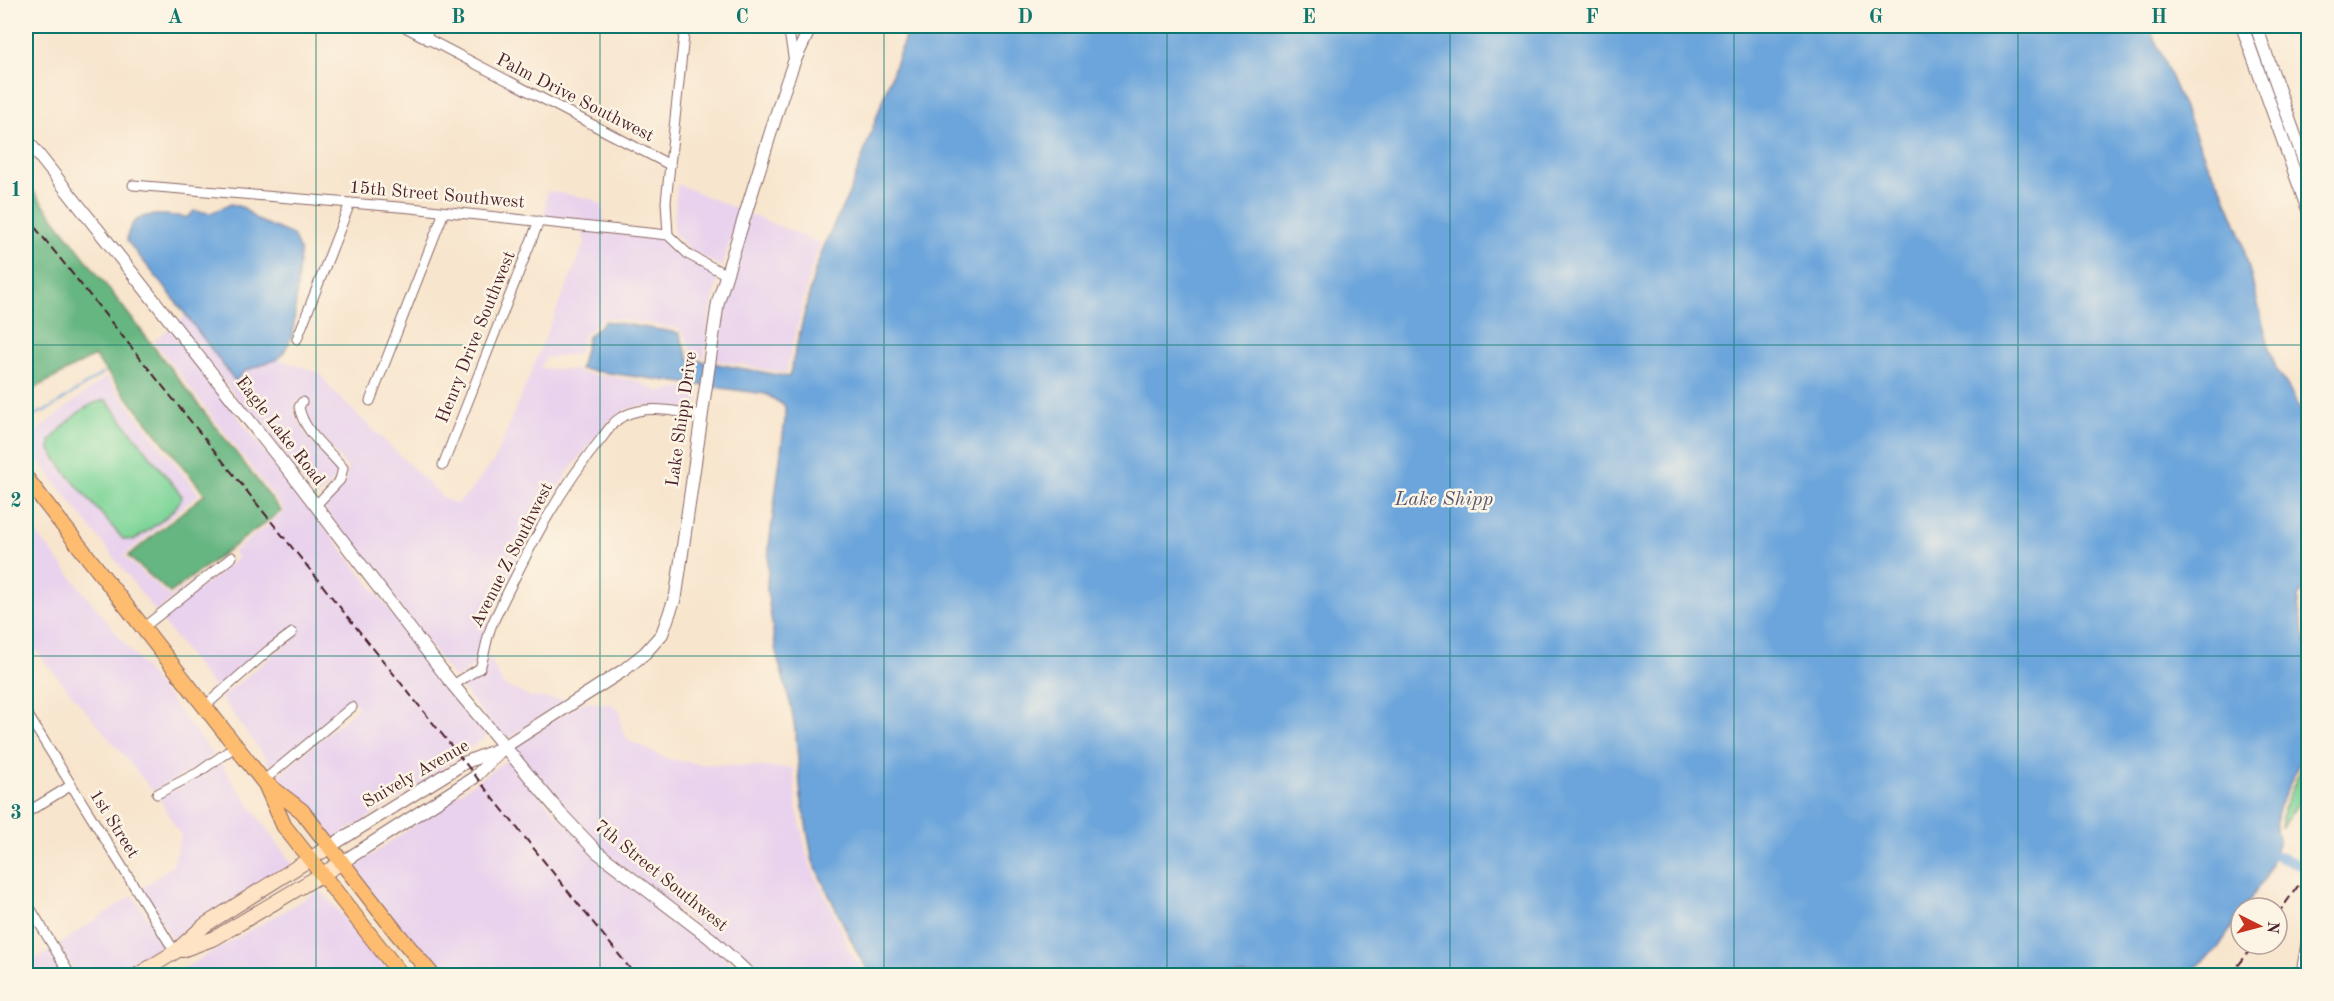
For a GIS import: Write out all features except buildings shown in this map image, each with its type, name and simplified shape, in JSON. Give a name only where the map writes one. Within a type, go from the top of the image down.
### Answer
[{"type":"highway","points":[[26,478],[263,781],[284,826],[402,975]]},
{"type":"highway","points":[[263,781],[302,811],[341,863],[433,975]]},
{"type":"main road","name":"Snively Avenue","points":[[175,952],[205,925],[329,847]]},
{"type":"main road","name":"Snively Avenue","points":[[136,975],[175,952],[215,938],[341,863]]},
{"type":"street","name":"Palm Drive Southwest","points":[[403,26],[670,165]]},
{"type":"street","points":[[426,26],[429,40]]},
{"type":"street","points":[[685,26],[666,202],[668,235],[689,255],[725,274]]},
{"type":"street","points":[[789,26],[794,62]]},
{"type":"street","name":"Lake Shipp Drive","points":[[504,747],[624,670],[645,653],[662,634],[676,595],[710,349],[725,274],[794,62],[811,26]]},
{"type":"street","points":[[2242,26],[2308,205]]},
{"type":"street","points":[[2256,26],[2308,172]]},
{"type":"street","name":"Eagle Lake Road","points":[[26,139],[504,747]]},
{"type":"street","name":"15th Street Southwest","points":[[132,185],[350,203],[668,235]]},
{"type":"street","points":[[297,339],[350,203]]},
{"type":"street","points":[[370,401],[444,212]]},
{"type":"street","name":"Henry Drive Southwest","points":[[443,465],[539,221]]},
{"type":"street","points":[[302,402],[300,412],[314,437],[343,468],[340,480],[315,505]]},
{"type":"street","name":"Avenue Z Southwest","points":[[453,685],[480,668],[485,645],[495,618],[545,520],[572,476],[612,425],[626,414],[646,409],[701,410]]},
{"type":"street","points":[[144,627],[232,557]]},
{"type":"street","points":[[205,706],[292,633]]},
{"type":"street","points":[[263,781],[352,707]]},
{"type":"street","name":"1st Street","points":[[26,712],[175,952]]},
{"type":"street","points":[[157,794],[198,772],[236,746]]},
{"type":"street","name":"Snively Avenue","points":[[329,847],[464,763],[504,747]]},
{"type":"street","name":"Snively Avenue","points":[[341,863],[476,777],[504,747]]},
{"type":"street","name":"7th Street Southwest","points":[[504,747],[597,852],[710,938],[751,975]]},
{"type":"street","points":[[26,813],[70,786]]},
{"type":"street","points":[[26,901],[71,975]]},
{"type":"street","points":[[2302,975],[2308,940]]},
{"type":"shaded area","points":[[677,184],[740,210],[722,267],[692,251],[673,233]]},
{"type":"shaded area","points":[[547,191],[592,199],[602,205],[604,223],[544,217]]},
{"type":"shaded area","points":[[749,214],[821,243],[811,270],[786,373],[714,360],[723,303]]},
{"type":"shaded area","points":[[581,230],[666,239],[686,258],[719,276],[704,358],[692,355],[685,336],[679,329],[604,317],[584,335],[578,354],[545,358],[540,368],[575,370],[579,373],[634,380],[661,392],[686,387],[699,389],[696,410],[667,406],[638,406],[623,411],[608,422],[567,473],[540,518],[490,617],[480,644],[476,665],[455,679],[322,505],[345,482],[348,468],[318,434],[304,408],[309,402],[302,396],[294,406],[295,414],[310,439],[337,468],[338,472],[336,478],[316,498],[177,323],[186,316],[235,381],[245,371],[278,359],[320,373],[333,391],[444,498],[456,504],[469,493],[494,461],[585,242]]},
{"type":"shaded area","points":[[169,329],[488,735],[411,791],[330,841],[278,775],[359,707],[352,701],[272,767],[221,698],[299,633],[292,627],[215,690],[161,619],[238,558],[233,552],[285,511],[154,341]]},
{"type":"shaded area","points":[[106,377],[199,494],[124,556],[170,597],[204,573],[156,612],[26,444],[26,439]],"holes":[[[94,401],[180,502],[134,540],[123,539],[67,474],[50,450],[50,441]]]},
{"type":"shaded area","points":[[26,520],[214,755],[196,768],[153,791],[46,663],[26,637]]},
{"type":"shaded area","points":[[489,655],[503,685],[531,697],[568,700],[505,741],[460,686],[483,672]]},
{"type":"shaded area","points":[[583,702],[611,704],[620,710],[621,727],[628,740],[668,759],[701,764],[793,768],[797,810],[809,863],[848,947],[867,975],[758,975],[601,849],[511,748]]},
{"type":"shaded area","points":[[508,759],[558,816],[745,975],[439,975],[352,869]]},
{"type":"shaded area","points":[[220,763],[292,864],[173,940],[141,889],[173,865],[181,836],[159,798],[201,776]]},
{"type":"shaded area","points":[[321,890],[392,975],[172,975]]},
{"type":"shaded area","points":[[133,895],[165,945],[116,975],[77,975],[58,945]]},
{"type":"shaded area","points":[[50,950],[66,976],[26,976],[26,966]]},
{"type":"green space","points":[[26,182],[281,511],[170,593],[128,556],[205,494],[94,356],[26,393]]},
{"type":"green space","points":[[106,400],[182,496],[169,514],[134,540],[123,539],[67,474],[50,450],[50,441],[75,415],[90,405]]},
{"type":"green space","points":[[2308,739],[2308,789],[2281,828],[2283,809],[2301,769]]},
{"type":"water","name":"Lake Shipp","points":[[909,26],[2149,26],[2240,233],[2269,348],[2276,368],[2303,417],[2308,496],[2308,583],[2298,597],[2298,606],[2308,653],[2308,724],[2297,769],[2278,808],[2276,831],[2279,841],[2266,876],[2252,896],[2229,896],[2229,931],[2218,948],[2186,975],[872,975],[860,958],[813,862],[801,797],[796,735],[791,706],[776,652],[767,589],[769,546],[785,406],[766,394],[580,369],[588,337],[605,321],[679,333],[689,359],[789,377],[815,271],[826,241],[851,189]]},
{"type":"water","points":[[231,204],[244,208],[257,220],[293,235],[300,251],[293,334],[285,350],[278,359],[245,371],[235,381],[168,291],[127,241],[129,230],[134,222],[141,218],[159,215],[188,217],[194,211],[211,213]]},
{"type":"waterway","points":[[26,418],[49,409],[103,373]]},
{"type":"waterway","points":[[2273,854],[2308,868]]},
{"type":"railway","points":[[26,216],[636,976]]},
{"type":"railway","points":[[2289,898],[2308,872]]},
{"type":"railway","points":[[2230,976],[2246,956]]}]
